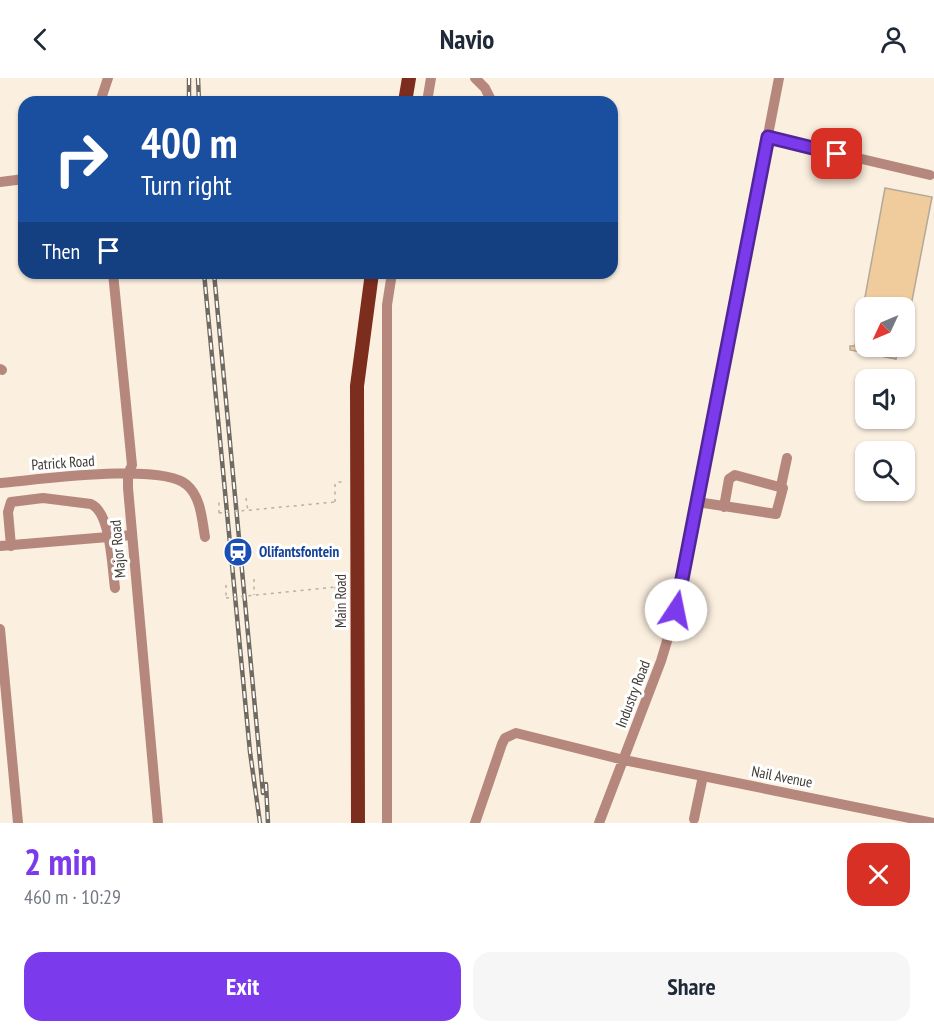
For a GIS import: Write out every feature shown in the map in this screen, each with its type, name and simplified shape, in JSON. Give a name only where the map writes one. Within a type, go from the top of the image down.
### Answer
[{"type":"main road","points":[[406,96],[410,78]]},
{"type":"main road","name":"Main Road","points":[[358,823],[357,376],[371,279]]},
{"type":"street","points":[[102,96],[108,78]]},
{"type":"street","points":[[428,96],[431,78]]},
{"type":"street","points":[[475,78],[489,96]]},
{"type":"street","name":"Industry Road","points":[[599,823],[670,635],[779,78]]},
{"type":"street","points":[[768,137],[930,176]]},
{"type":"street","points":[[0,182],[18,180]]},
{"type":"street","name":"Major Road","points":[[114,279],[132,465],[128,474],[132,535],[158,823]]},
{"type":"street","points":[[387,823],[387,305],[391,279]]},
{"type":"street","points":[[697,502],[776,514],[783,492],[781,486],[787,458]]},
{"type":"street","name":"Patrick Road","points":[[0,483],[128,474],[161,474],[187,485],[199,505],[205,537]]},
{"type":"street","points":[[724,507],[732,476],[781,486]]},
{"type":"street","points":[[42,480],[43,498]]},
{"type":"street","points":[[115,588],[107,537],[103,514],[95,505],[43,498],[11,502],[5,546],[107,537],[132,535]]},
{"type":"street","points":[[0,629],[18,823]]},
{"type":"street","name":"Nail Avenue","points":[[475,823],[502,744],[505,738],[516,733],[624,760],[934,823]]},
{"type":"street","points":[[694,819],[703,776]]},
{"type":"path","points":[[219,502],[219,513],[335,502],[335,483],[356,480]]},
{"type":"path","points":[[246,498],[248,511]]},
{"type":"path","points":[[254,579],[254,595]]},
{"type":"path","points":[[226,585],[226,598],[335,587],[338,603]]},
{"type":"building","points":[[885,188],[932,197],[913,297],[865,297]]},
{"type":"railway","points":[[189,78],[189,96]]},
{"type":"railway","points":[[198,78],[199,96]]},
{"type":"railway","points":[[205,279],[250,752],[260,823]]},
{"type":"railway","points":[[215,279],[263,793]]},
{"type":"railway","points":[[266,784],[268,823]]},
{"type":"place","name":"Olifantsfontein","points":[[238,552]]},
{"type":"route","points":[[676,610],[768,137],[837,154]]}]
